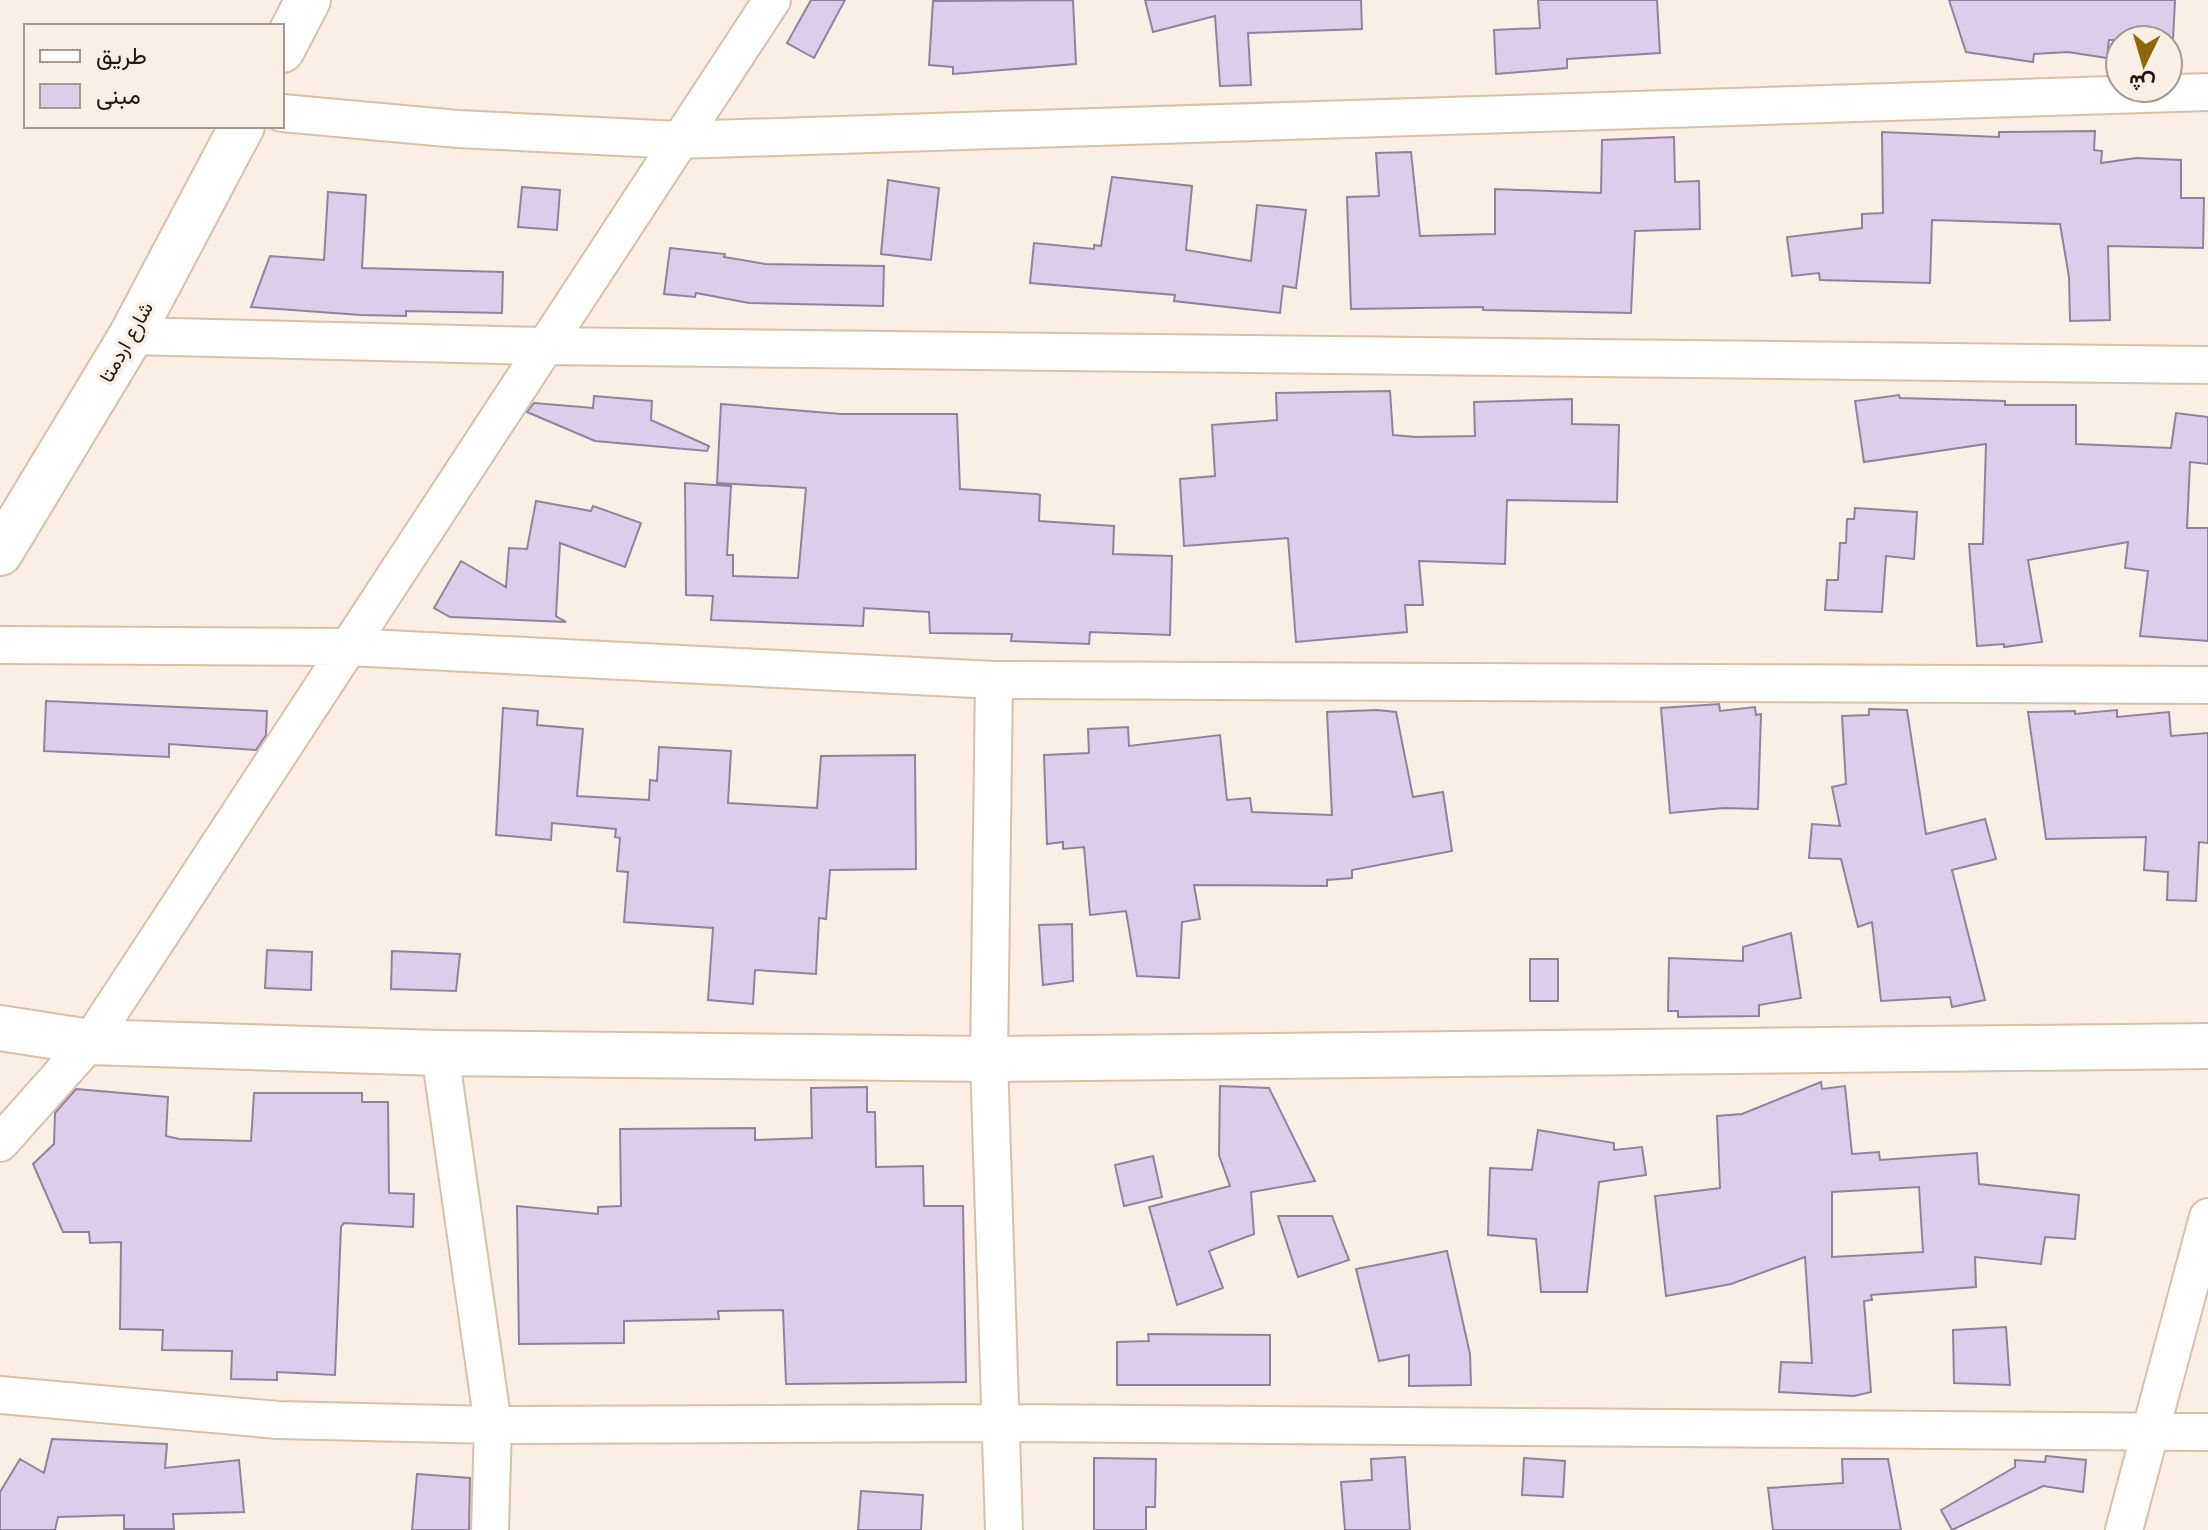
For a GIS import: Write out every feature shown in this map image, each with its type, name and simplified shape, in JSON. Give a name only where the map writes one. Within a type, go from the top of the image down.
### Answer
[{"type":"street","points":[[284,46],[308,0]]},
{"type":"street","points":[[0,1143],[90,1042],[772,0]]},
{"type":"street","points":[[284,113],[458,129],[679,140],[2208,92]]},
{"type":"street","name":"شارع اردمتا","points":[[0,553],[131,336],[241,128]]},
{"type":"street","points":[[131,336],[543,346],[2208,365]]},
{"type":"street","points":[[0,645],[349,647],[994,680],[2208,685]]},
{"type":"street","points":[[994,680],[989,1059],[1004,1530]]},
{"type":"street","points":[[0,1028],[90,1042],[440,1053],[989,1059],[2208,1046]]},
{"type":"street","points":[[440,1053],[493,1425],[490,1530]]},
{"type":"street","points":[[2124,1530],[2153,1433],[2208,1217]]},
{"type":"street","points":[[0,1395],[278,1420],[493,1425],[1000,1423],[2208,1432]]},
{"type":"building","points":[[811,0],[845,0],[814,58],[787,43]]},
{"type":"building","points":[[1073,0],[1076,64],[953,74],[953,67],[929,65],[933,1]]},
{"type":"building","points":[[1145,0],[1361,0],[1362,29],[1248,33],[1251,85],[1220,86],[1215,16],[1153,32]]},
{"type":"building","points":[[1538,0],[1657,0],[1660,53],[1567,59],[1567,68],[1496,74],[1494,30],[1540,28]]},
{"type":"building","points":[[1949,0],[2175,0],[2174,24],[2104,24],[2104,58],[2068,52],[2034,54],[2033,62],[1966,52]]},
{"type":"building","points":[[2095,131],[2094,150],[2102,151],[2101,163],[2136,158],[2181,160],[2181,198],[2204,198],[2203,248],[2108,246],[2110,320],[2070,321],[2069,277],[2060,224],[1932,220],[1930,283],[1820,280],[1819,273],[1792,276],[1787,237],[1862,228],[1862,214],[1883,213],[1882,132],[1999,137],[1999,132]]},
{"type":"building","points":[[1674,137],[1675,182],[1699,181],[1700,229],[1635,231],[1631,313],[1483,310],[1483,307],[1351,309],[1347,197],[1379,196],[1376,153],[1411,152],[1420,236],[1495,234],[1495,189],[1601,193],[1602,140]]},
{"type":"building","points":[[1112,177],[1192,186],[1186,250],[1251,261],[1257,205],[1306,210],[1296,288],[1283,286],[1280,313],[1174,301],[1175,295],[1030,283],[1034,243],[1094,249],[1094,245],[1101,246]]},
{"type":"building","points":[[888,180],[939,188],[931,260],[881,254]]},
{"type":"building","points":[[522,187],[560,190],[557,230],[518,227]]},
{"type":"building","points":[[328,192],[366,195],[362,268],[503,272],[502,313],[406,311],[406,316],[361,315],[251,307],[270,256],[324,260]]},
{"type":"building","points":[[670,248],[725,254],[724,257],[765,264],[884,266],[883,306],[749,303],[696,293],[695,297],[664,294]]},
{"type":"building","points":[[1390,391],[1393,435],[1416,437],[1475,436],[1474,402],[1572,399],[1572,424],[1619,425],[1617,502],[1507,500],[1505,564],[1419,561],[1423,605],[1405,605],[1407,632],[1296,642],[1288,538],[1184,546],[1180,479],[1215,476],[1212,425],[1277,420],[1276,393]]},
{"type":"building","points":[[1899,395],[1900,398],[2005,401],[2005,405],[2076,405],[2076,444],[2171,448],[2176,413],[2208,417],[2208,464],[2190,462],[2187,528],[2208,528],[2208,641],[2140,636],[2148,571],[2125,568],[2128,542],[2028,560],[2042,642],[2004,647],[2004,644],[1977,646],[1969,544],[1983,544],[1986,444],[1864,462],[1855,401]]},
{"type":"building","points":[[594,396],[652,401],[651,420],[709,446],[707,451],[595,441],[527,412],[534,403],[593,408]]},
{"type":"building","points":[[721,404],[841,414],[957,414],[960,489],[1037,494],[1040,495],[1039,521],[1114,526],[1113,554],[1172,556],[1170,635],[1090,632],[1089,644],[1011,641],[1012,634],[930,633],[929,612],[864,608],[863,626],[711,620],[713,596],[686,595],[685,483],[731,486],[727,555],[733,555],[733,576],[798,578],[806,488],[717,483]]},
{"type":"building","points":[[536,501],[591,511],[593,506],[641,523],[625,567],[560,543],[556,616],[566,622],[450,617],[434,608],[461,561],[506,587],[509,548],[527,549]]},
{"type":"building","points":[[1855,508],[1917,512],[1914,559],[1886,556],[1882,612],[1825,610],[1827,580],[1838,580],[1840,543],[1846,543],[1847,519],[1854,519]]},
{"type":"building","points":[[46,701],[267,711],[266,735],[256,750],[169,744],[169,757],[44,751]]},
{"type":"building","points":[[1719,704],[1720,711],[1755,707],[1756,715],[1761,714],[1758,809],[1724,808],[1670,813],[1661,708]]},
{"type":"building","points":[[503,708],[538,711],[537,725],[583,729],[577,796],[649,800],[650,780],[657,781],[659,747],[731,751],[728,803],[817,808],[821,756],[915,755],[916,869],[830,870],[826,919],[819,918],[816,974],[755,970],[753,1004],[708,1000],[713,928],[624,922],[628,872],[617,871],[620,838],[615,837],[616,829],[552,823],[551,840],[496,835]]},
{"type":"building","points":[[1869,709],[1907,710],[1926,834],[1985,819],[1996,859],[1952,870],[1985,1000],[1952,1007],[1950,997],[1881,1001],[1872,922],[1858,927],[1841,859],[1809,858],[1812,824],[1840,826],[1832,787],[1846,784],[1842,716],[1869,715]]},
{"type":"building","points":[[2117,710],[2117,717],[2169,712],[2171,736],[2208,733],[2208,843],[2199,842],[2196,901],[2167,900],[2168,872],[2144,870],[2146,837],[2046,839],[2028,712],[2075,711],[2075,714]]},
{"type":"building","points":[[1327,712],[1396,712],[1413,797],[1443,792],[1452,851],[1352,870],[1352,878],[1327,880],[1327,886],[1194,885],[1200,919],[1182,922],[1179,978],[1137,976],[1126,911],[1090,915],[1084,847],[1063,849],[1063,842],[1047,844],[1044,755],[1089,753],[1088,729],[1128,727],[1129,746],[1220,735],[1227,800],[1250,798],[1252,812],[1332,815]]},
{"type":"building","points":[[1072,924],[1073,981],[1043,985],[1039,925]]},
{"type":"building","points":[[1791,933],[1801,998],[1759,1005],[1759,1016],[1678,1017],[1678,1011],[1668,1011],[1669,958],[1743,961],[1743,947]]},
{"type":"building","points":[[267,950],[312,952],[311,990],[265,988]]},
{"type":"building","points":[[392,951],[460,954],[456,991],[391,989]]},
{"type":"building","points":[[1530,959],[1558,959],[1558,1001],[1530,1001]]},
{"type":"building","points":[[1821,1082],[1822,1089],[1845,1086],[1852,1154],[1879,1152],[1880,1160],[1977,1153],[1979,1184],[2079,1195],[2075,1239],[2045,1237],[2041,1264],[1975,1257],[1976,1287],[1871,1295],[1872,1300],[1864,1301],[1871,1392],[1854,1396],[1779,1392],[1781,1362],[1812,1363],[1805,1257],[1731,1284],[1666,1296],[1655,1196],[1720,1188],[1717,1116],[1742,1114]],"holes":[[[1919,1187],[1923,1252],[1832,1257],[1832,1192]]]},
{"type":"building","points":[[1220,1086],[1269,1088],[1315,1181],[1251,1192],[1254,1234],[1209,1251],[1223,1288],[1177,1305],[1149,1207],[1230,1186],[1219,1155]]},
{"type":"building","points":[[867,1087],[867,1112],[875,1112],[876,1167],[923,1166],[924,1206],[963,1206],[966,1382],[786,1384],[783,1310],[718,1311],[719,1319],[624,1321],[624,1343],[519,1344],[517,1206],[598,1214],[598,1207],[621,1206],[620,1129],[755,1128],[755,1140],[812,1138],[811,1088]]},
{"type":"building","points":[[76,1089],[168,1097],[166,1136],[179,1139],[251,1141],[254,1093],[362,1093],[362,1102],[388,1102],[389,1193],[414,1194],[413,1227],[344,1223],[341,1227],[335,1375],[277,1372],[277,1380],[231,1379],[232,1351],[162,1350],[163,1330],[120,1329],[121,1242],[90,1243],[89,1232],[63,1232],[33,1164],[54,1144],[55,1113]]},
{"type":"building","points":[[1538,1130],[1614,1143],[1614,1150],[1642,1147],[1646,1175],[1599,1182],[1587,1292],[1541,1292],[1536,1239],[1488,1235],[1490,1168],[1532,1170]]},
{"type":"building","points":[[1153,1156],[1162,1197],[1124,1206],[1115,1165]]},
{"type":"building","points":[[1278,1216],[1332,1216],[1349,1260],[1298,1277]]},
{"type":"building","points":[[1447,1251],[1470,1354],[1471,1385],[1409,1386],[1409,1355],[1379,1361],[1356,1269]]},
{"type":"building","points":[[2006,1327],[2010,1385],[1954,1383],[1953,1330]]},
{"type":"building","points":[[1148,1334],[1270,1335],[1270,1385],[1117,1385],[1117,1342],[1149,1341]]},
{"type":"building","points":[[52,1439],[167,1444],[165,1468],[239,1460],[244,1512],[173,1514],[174,1529],[124,1529],[124,1515],[58,1517],[55,1530],[0,1530],[0,1492],[20,1459],[44,1473]]},
{"type":"building","points":[[2046,1456],[2086,1460],[2083,1492],[2043,1486],[1952,1530],[1941,1510],[2015,1467],[2015,1460],[2045,1462]]},
{"type":"building","points":[[1405,1457],[1410,1530],[1345,1530],[1341,1482],[1372,1480],[1371,1459]]},
{"type":"building","points":[[1094,1458],[1156,1459],[1155,1507],[1146,1507],[1146,1530],[1094,1530]]},
{"type":"building","points":[[1524,1458],[1565,1461],[1563,1497],[1522,1495]]},
{"type":"building","points":[[1842,1459],[1888,1459],[1901,1530],[1773,1530],[1768,1488],[1843,1483]]},
{"type":"building","points":[[417,1474],[470,1478],[469,1530],[412,1530]]},
{"type":"building","points":[[861,1491],[923,1495],[921,1530],[858,1530]]}]
